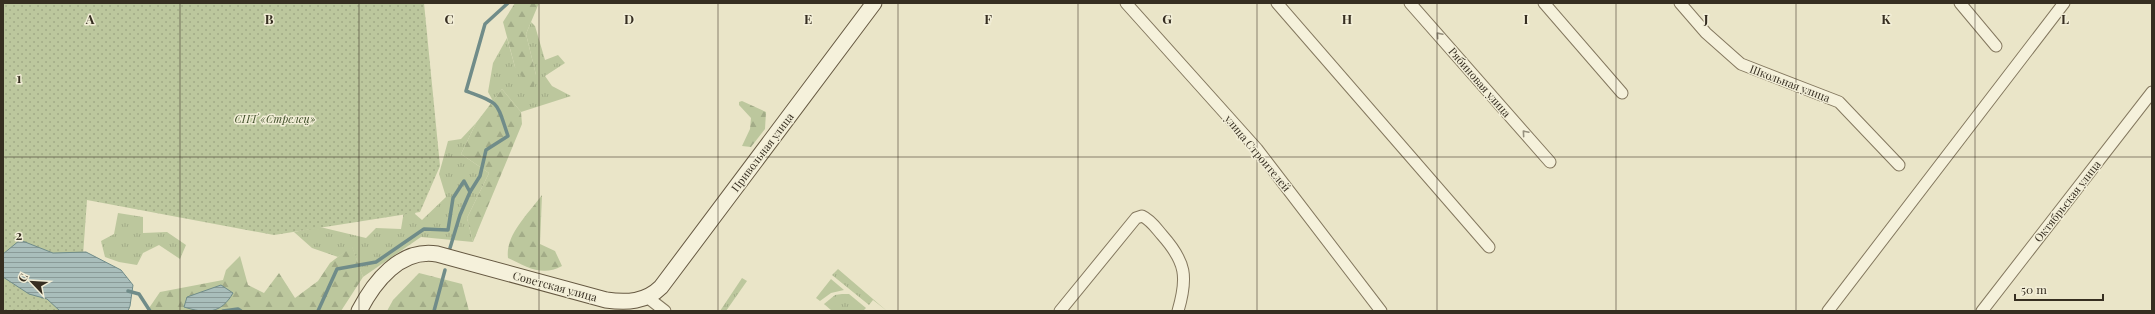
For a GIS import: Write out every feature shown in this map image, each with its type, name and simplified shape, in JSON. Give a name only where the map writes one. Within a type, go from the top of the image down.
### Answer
[{"type":"street","name":"Привольная улица","points":[[647,297],[661,287],[874,3]]},
{"type":"street","name":"улица Строителей","points":[[1126,3],[1257,149],[1381,311]]},
{"type":"street","points":[[1277,3],[1489,247]]},
{"type":"street","name":"Рябиновая улица","points":[[1410,3],[1550,162]]},
{"type":"street","points":[[1544,3],[1622,92]]},
{"type":"street","name":"Школьная улица","points":[[1680,3],[1706,33],[1741,64],[1840,102],[1899,165]]},
{"type":"street","points":[[1960,3],[1996,46]]},
{"type":"street","points":[[1828,311],[2064,3]]},
{"type":"street","name":"Октябрьская улица","points":[[1982,311],[2152,92]]},
{"type":"street","points":[[1060,311],[1136,218],[1142,216],[1152,223],[1176,251],[1184,270],[1182,297],[1178,311]]},
{"type":"street","name":"Советская улица","points":[[360,311],[372,288],[381,277],[401,262],[417,255],[437,254],[602,299],[626,302],[647,297]]},
{"type":"street","points":[[647,297],[665,311]]},
{"type":"green space","name":"СНТ «Стрелец»","points":[[3,3],[424,3],[440,166],[420,212],[274,235],[87,200],[79,311],[3,311]]},
{"type":"green space","points":[[515,3],[539,3],[526,34],[536,75],[533,91],[515,67],[503,22]]},
{"type":"green space","points":[[531,22],[535,26],[545,60],[558,55],[565,63],[545,76],[552,86],[571,96],[521,112],[502,89],[493,101],[488,92],[493,63],[507,38],[515,67],[536,75],[526,34]]},
{"type":"green space","points":[[502,89],[521,112],[522,124],[473,242],[467,218],[489,173],[461,154],[476,123]]},
{"type":"green space","points":[[742,101],[766,112],[765,129],[751,147],[742,146],[750,129],[751,118],[739,105],[739,102]]},
{"type":"green space","points":[[476,123],[461,154],[489,173],[467,218],[473,242],[421,237],[363,277],[352,247],[338,257],[312,248],[294,232],[320,227],[366,238],[376,228],[401,229],[404,211],[421,195],[415,214],[422,220],[446,197],[439,174],[448,141],[461,139]]},
{"type":"green space","points":[[542,195],[540,244],[555,251],[562,266],[548,271],[535,270],[508,258],[508,249],[514,233]]},
{"type":"green space","points":[[118,213],[143,217],[143,233],[167,232],[186,245],[180,259],[159,245],[143,253],[137,265],[119,262],[105,257],[101,241],[114,234]]},
{"type":"green space","points":[[352,246],[363,277],[341,311],[147,311],[160,292],[223,280],[226,270],[240,256],[248,285],[264,293],[279,273],[295,298],[318,281],[330,263]]},
{"type":"green space","points":[[838,269],[887,311],[873,300],[869,305],[832,275]]},
{"type":"green space","points":[[419,273],[462,284],[469,311],[387,311],[393,300]]},
{"type":"green space","points":[[742,278],[747,281],[726,311],[720,311]]},
{"type":"green space","points":[[831,279],[844,290],[831,293],[820,301],[816,298]]},
{"type":"green space","points":[[849,294],[866,308],[863,311],[832,311],[824,304],[835,295]]},
{"type":"shaded area","points":[[20,240],[53,253],[86,252],[121,270],[133,285],[128,311],[60,311],[47,299],[29,294],[3,277],[3,254]]},
{"type":"shaded area","points":[[221,285],[233,293],[218,309],[199,311],[184,307],[187,297]]},
{"type":"waterway","points":[[450,248],[460,215],[470,192],[480,176],[486,150],[508,136],[496,105],[486,99],[466,91],[485,24],[508,3]]},
{"type":"waterway","points":[[318,311],[337,269],[376,262],[424,229],[448,230],[453,198],[464,181],[470,192]]},
{"type":"waterway","points":[[434,311],[445,270]]},
{"type":"waterway","points":[[128,291],[139,294],[150,311]]},
{"type":"waterway","points":[[223,311],[238,309],[241,311]]}]
